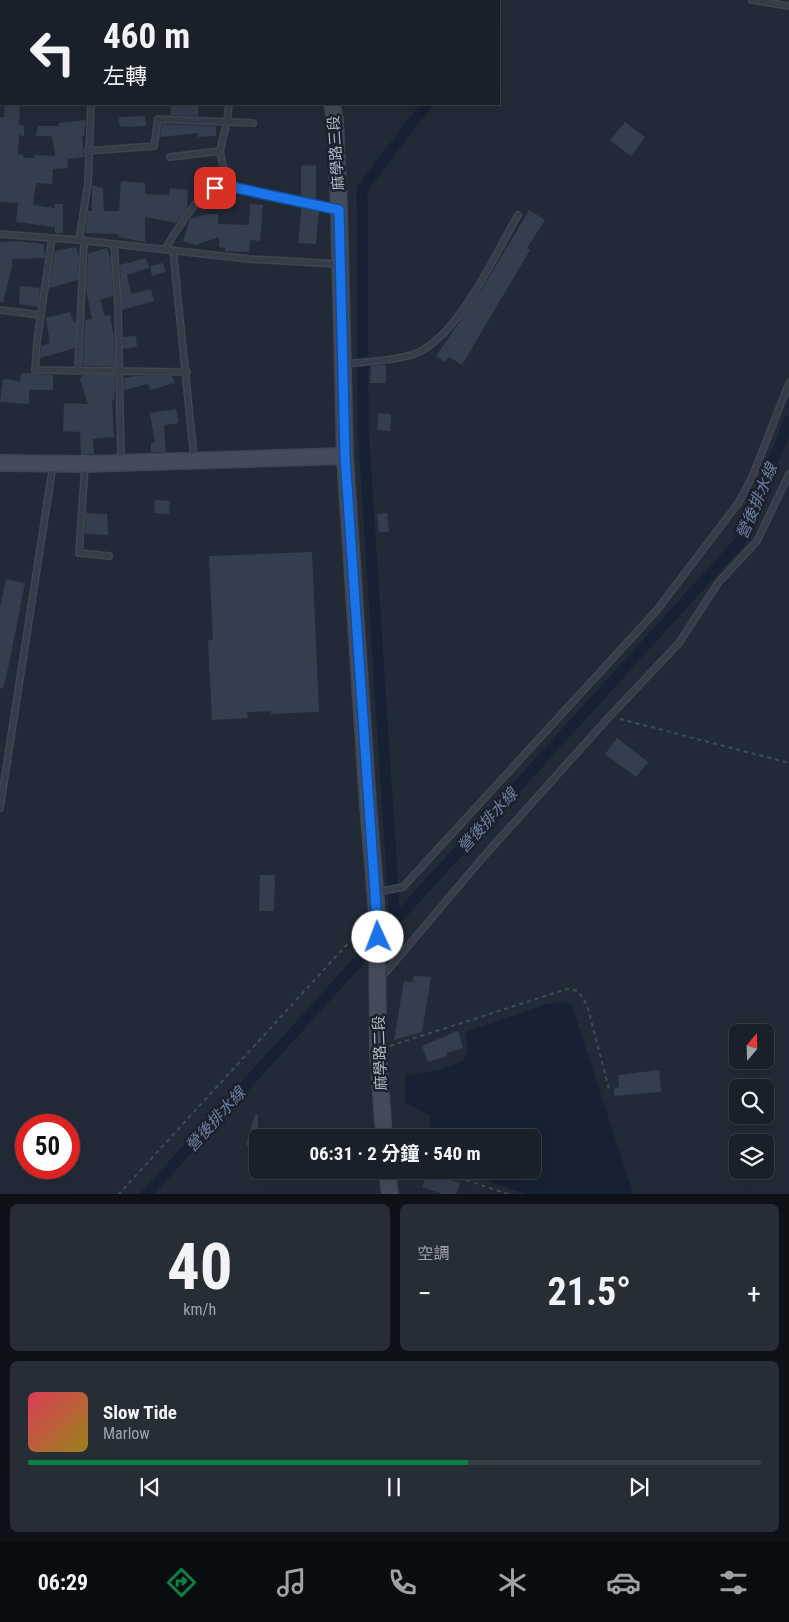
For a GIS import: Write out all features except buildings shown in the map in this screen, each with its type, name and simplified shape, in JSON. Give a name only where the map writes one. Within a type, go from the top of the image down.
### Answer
[{"type":"main road","name":"麻學路三段","points":[[332,105],[341,264],[345,456],[377,917]]},
{"type":"main road","points":[[0,463],[53,465],[345,456]]},
{"type":"main road","name":"麻學路二段","points":[[377,917],[378,1050],[383,1129]]},
{"type":"main road","points":[[388,1179],[390,1194]]},
{"type":"lane","points":[[752,0],[789,6]]},
{"type":"lane","points":[[78,371],[82,240],[88,183],[91,105]]},
{"type":"lane","points":[[227,186],[220,151],[228,122],[229,105]]},
{"type":"lane","points":[[88,151],[154,146],[158,119],[253,123]]},
{"type":"lane","points":[[170,157],[220,151]]},
{"type":"lane","points":[[165,249],[173,235],[208,191],[215,188],[227,186],[339,210]]},
{"type":"lane","points":[[343,364],[383,361],[422,352],[442,335],[468,302],[518,215]]},
{"type":"lane","points":[[0,234],[82,240],[249,259],[341,264]]},
{"type":"lane","points":[[52,238],[40,315],[36,370],[187,372]]},
{"type":"lane","points":[[114,244],[120,371],[121,463]]},
{"type":"lane","points":[[173,250],[187,372],[194,460]]},
{"type":"lane","points":[[0,310],[40,315]]},
{"type":"lane","points":[[375,893],[403,887],[657,610],[739,502],[753,475],[789,383]]},
{"type":"lane","points":[[86,464],[79,553],[109,556]]},
{"type":"lane","points":[[0,808],[53,465]]},
{"type":"lane","points":[[378,975],[610,716],[679,643],[718,583],[757,541],[789,474]]},
{"type":"path","points":[[610,716],[789,763]]},
{"type":"path","points":[[118,1194],[377,917]]},
{"type":"path","points":[[378,1050],[567,988],[578,991],[587,1005],[609,1090]]},
{"type":"path","points":[[464,1179],[511,1194]]},
{"type":"water","points":[[562,1002],[572,1005],[633,1194],[526,1194],[482,1179],[541,1179],[541,1129],[431,1129],[429,1115],[405,1103],[405,1076],[439,1070],[463,1061],[468,1051],[466,1032],[544,1005]]},
{"type":"waterway","points":[[395,921],[363,427],[362,189],[426,105]]},
{"type":"waterway","name":"營後排水線","points":[[147,1194],[742,539],[789,421]]},
{"type":"route","points":[[215,188],[227,186],[339,210],[345,456],[378,937]]}]
